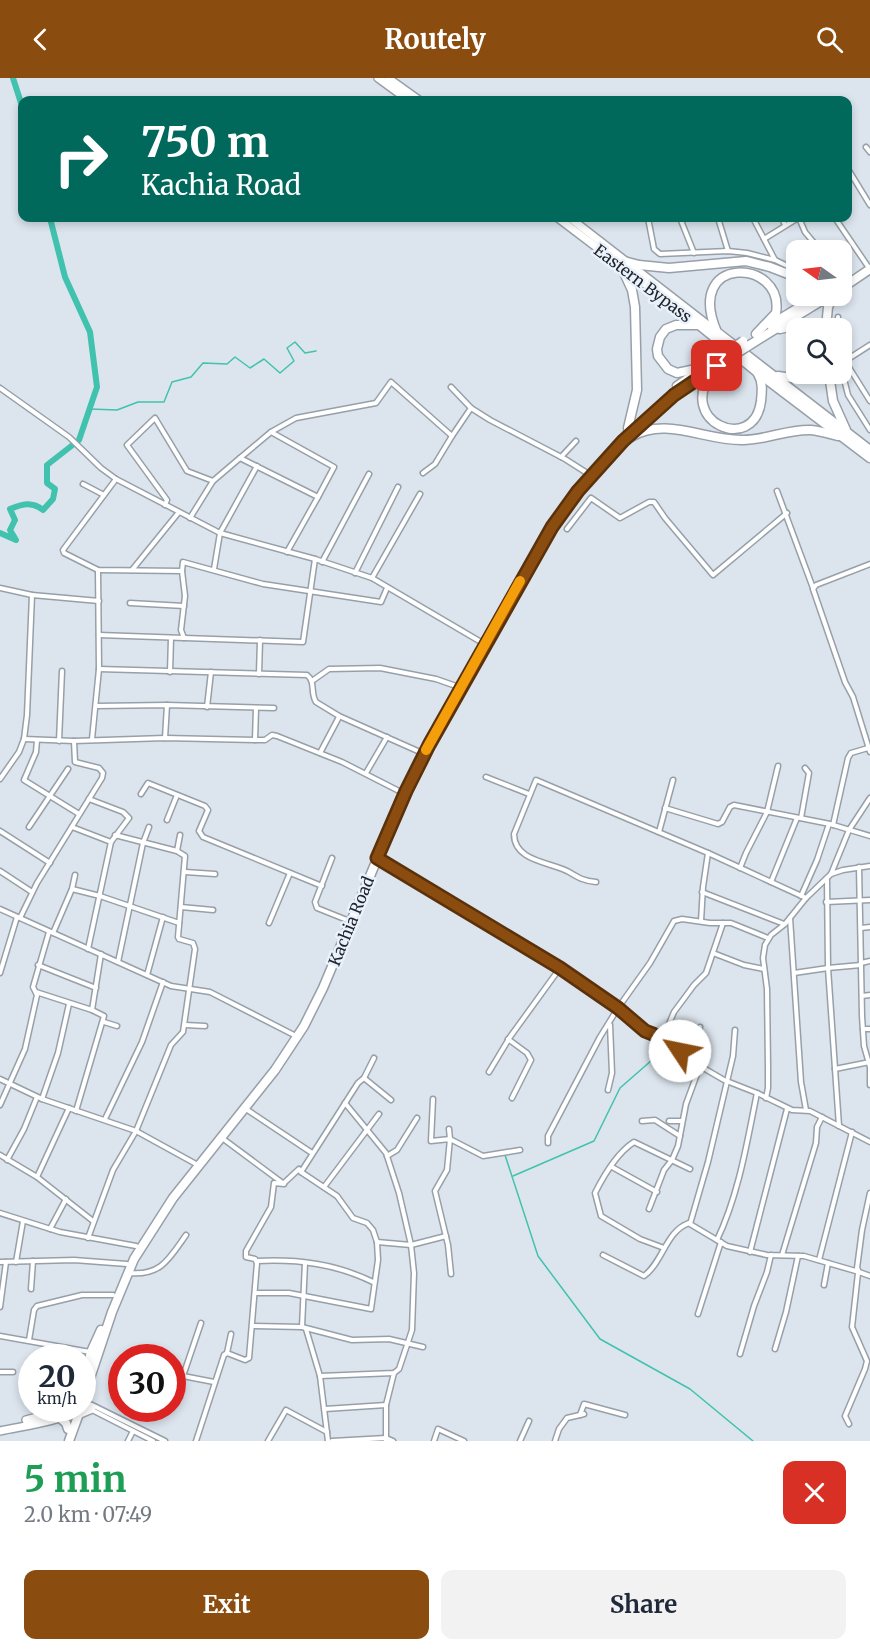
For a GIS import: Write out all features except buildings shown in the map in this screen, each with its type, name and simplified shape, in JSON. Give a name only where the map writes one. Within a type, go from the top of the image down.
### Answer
[{"type":"highway","points":[[628,428],[637,390],[635,307],[632,290],[622,264],[669,268],[746,261],[786,273]]},
{"type":"highway","points":[[852,276],[867,270]]},
{"type":"highway","points":[[852,281],[867,270]]},
{"type":"highway","points":[[717,332],[710,308],[711,295],[722,278],[741,272],[755,275],[767,284],[776,301],[776,314],[745,344]]},
{"type":"highway","points":[[756,333],[801,306]]},
{"type":"highway","name":"Kachia Road","points":[[96,1363],[136,1246],[160,1209],[234,1118],[294,1035],[314,998],[420,752],[481,642],[552,527],[578,491],[620,442],[628,428],[661,398],[705,366],[727,356],[814,306]]},
{"type":"highway","points":[[699,325],[676,325],[666,329],[660,337],[657,349],[664,365],[672,371],[683,373],[705,366]]},
{"type":"highway","name":"Eastern Bypass","points":[[699,325],[758,373],[870,450]]},
{"type":"highway","points":[[774,330],[786,328]]},
{"type":"highway","name":"Eastern Bypass","points":[[717,332],[774,375],[870,458]]},
{"type":"highway","name":"Kachia Road","points":[[95,1344],[113,1295],[160,1217],[234,1118],[246,1108],[285,1058],[310,1015],[420,761],[547,528],[587,473],[674,395],[717,366],[727,356]]},
{"type":"highway","points":[[717,366],[706,381],[703,400],[710,418],[720,427],[725,428],[743,427],[749,424],[758,412],[762,398],[762,385],[758,373]]},
{"type":"highway","points":[[774,375],[786,377]]},
{"type":"highway","points":[[620,442],[636,433],[657,428],[670,428],[727,440],[753,440],[812,430],[846,435],[833,401],[830,384]]},
{"type":"highway","name":"Kachia Road","points":[[64,1441],[74,1422]]},
{"type":"highway","name":"Kachia Road","points":[[69,1441],[76,1422]]},
{"type":"main road","points":[[378,78],[403,96]]},
{"type":"main road","points":[[388,78],[413,96]]},
{"type":"main road","name":"Eastern Bypass","points":[[564,222],[717,332]]},
{"type":"main road","name":"Eastern Bypass","points":[[575,222],[622,264],[699,325]]},
{"type":"main road","points":[[0,1429],[30,1422]]},
{"type":"main road","points":[[0,1429],[38,1422]]},
{"type":"street","points":[[866,147],[870,152]]},
{"type":"street","points":[[852,176],[870,205]]},
{"type":"street","points":[[649,222],[654,249],[657,253],[728,251],[775,260],[786,266]]},
{"type":"street","points":[[682,222],[694,253]]},
{"type":"street","points":[[719,222],[728,251]]},
{"type":"street","points":[[755,222],[775,260]]},
{"type":"street","points":[[764,238],[791,222]]},
{"type":"street","points":[[801,222],[812,240]]},
{"type":"street","points":[[837,222],[867,270]]},
{"type":"street","points":[[852,356],[870,345]]},
{"type":"street","points":[[852,375],[870,401]]},
{"type":"street","points":[[190,518],[213,481],[270,432],[296,418],[376,403],[392,382],[452,436]]},
{"type":"street","points":[[845,384],[848,395],[870,430]]},
{"type":"street","points":[[451,387],[471,408],[587,473]]},
{"type":"street","points":[[0,388],[76,442],[101,468],[116,479],[165,505],[220,533],[315,559],[372,578],[481,642]]},
{"type":"street","points":[[423,473],[435,464],[471,408]]},
{"type":"street","points":[[165,505],[167,500],[127,445],[155,418],[187,471],[213,481]]},
{"type":"street","points":[[270,432],[334,467],[287,552]]},
{"type":"street","points":[[561,457],[576,441]]},
{"type":"street","points":[[240,458],[318,497]]},
{"type":"street","points":[[214,569],[220,533],[257,466]]},
{"type":"street","points":[[322,562],[369,474]]},
{"type":"street","points":[[116,479],[63,550],[64,553],[98,570],[182,571]]},
{"type":"street","points":[[83,484],[104,495]]},
{"type":"street","points":[[355,573],[398,487]]},
{"type":"street","points":[[766,1098],[768,1088],[767,989],[763,958],[768,938],[785,924],[803,897],[831,825],[848,758],[851,753],[869,750],[853,697],[845,682],[794,539],[787,513],[777,491]]},
{"type":"street","points":[[372,578],[420,494]]},
{"type":"street","points":[[567,530],[591,498],[620,518],[649,502],[654,502],[713,575],[787,513]]},
{"type":"street","points":[[132,570],[179,512]]},
{"type":"street","points":[[99,635],[303,642],[315,559]]},
{"type":"street","points":[[184,638],[181,630],[184,606],[183,562],[263,584],[381,602],[387,588]]},
{"type":"street","points":[[813,589],[816,585],[870,564]]},
{"type":"street","points":[[92,740],[99,669],[98,570]]},
{"type":"street","points":[[0,588],[32,595],[99,601]]},
{"type":"street","points":[[0,779],[19,752],[24,739],[32,595]]},
{"type":"street","points":[[130,603],[184,606]]},
{"type":"street","points":[[170,672],[173,638],[181,630]]},
{"type":"street","points":[[259,674],[260,640]]},
{"type":"street","points":[[312,681],[329,669],[386,668],[456,686]]},
{"type":"street","points":[[99,669],[307,675],[312,681],[315,700],[339,716],[420,752]]},
{"type":"street","points":[[59,741],[62,671]]},
{"type":"street","points":[[207,707],[211,672]]},
{"type":"street","points":[[165,738],[167,705]]},
{"type":"street","points":[[96,706],[274,708]]},
{"type":"street","points":[[255,740],[256,708]]},
{"type":"street","points":[[320,753],[339,716]]},
{"type":"street","points":[[24,739],[59,741],[165,738],[265,740],[274,735],[366,773],[401,792]]},
{"type":"street","points":[[366,773],[387,737]]},
{"type":"street","points":[[37,740],[36,752],[24,780],[79,814]]},
{"type":"street","points":[[0,973],[19,918],[32,892],[100,783],[103,773],[99,768],[75,762],[74,741]]},
{"type":"street","points":[[740,868],[767,812],[778,766]]},
{"type":"street","points":[[771,882],[799,818],[809,773],[805,768]]},
{"type":"street","points":[[30,828],[68,769]]},
{"type":"street","points":[[486,777],[530,794]]},
{"type":"street","points":[[596,882],[585,881],[569,872],[532,859],[514,841],[514,834],[536,780],[708,853],[803,897]]},
{"type":"street","points":[[659,832],[673,780]]},
{"type":"street","points":[[141,794],[148,783],[208,807],[199,831],[202,837],[322,886]]},
{"type":"street","points":[[167,820],[177,795]]},
{"type":"street","points":[[803,897],[831,874],[849,830],[870,798]]},
{"type":"street","points":[[88,949],[111,842],[129,820],[129,816],[89,799]]},
{"type":"street","points":[[665,807],[718,824],[725,818],[730,807],[734,806],[831,825],[870,836]]},
{"type":"street","points":[[118,962],[149,826]]},
{"type":"street","points":[[72,827],[111,842]]},
{"type":"street","points":[[0,831],[50,863]]},
{"type":"street","points":[[88,1238],[113,1170],[136,1131],[171,1045],[182,1035],[195,944],[179,939],[186,858],[184,854],[115,835]]},
{"type":"street","points":[[177,851],[180,835]]},
{"type":"street","points":[[701,921],[702,892],[708,853]]},
{"type":"street","points":[[332,858],[315,903],[317,908],[347,920]]},
{"type":"street","points":[[377,858],[560,968],[618,1008],[645,1031],[663,1038],[694,1062],[726,1082],[758,1093],[795,1111],[806,1110],[870,1142]]},
{"type":"street","points":[[831,874],[870,866]]},
{"type":"street","points":[[859,867],[863,1029],[870,1085]]},
{"type":"street","points":[[0,871],[32,892]]},
{"type":"street","points":[[185,872],[215,874]]},
{"type":"street","points":[[269,923],[290,873]]},
{"type":"street","points":[[0,1105],[25,1049],[37,995],[33,987],[38,965],[72,889],[75,875]]},
{"type":"street","points":[[827,879],[828,968],[839,1126]]},
{"type":"street","points":[[72,889],[179,922]]},
{"type":"street","points":[[702,892],[785,924]]},
{"type":"street","points":[[826,902],[870,900]]},
{"type":"street","points":[[181,907],[213,910]]},
{"type":"street","points":[[0,909],[178,988],[210,992],[222,997],[294,1035]]},
{"type":"street","points":[[147,975],[163,917]]},
{"type":"street","points":[[790,918],[801,1082],[806,1110]]},
{"type":"street","points":[[548,1143],[548,1137],[567,1097],[600,1037],[650,963],[674,921],[682,919],[731,923],[768,938]]},
{"type":"street","points":[[663,1038],[674,1012],[706,973],[723,923]]},
{"type":"street","points":[[861,928],[870,927]]},
{"type":"street","points":[[713,953],[744,965],[764,969]]},
{"type":"street","points":[[92,1010],[101,954]]},
{"type":"street","points":[[794,973],[870,961]]},
{"type":"street","points":[[38,965],[96,988]]},
{"type":"street","points":[[489,1072],[508,1039],[560,968]]},
{"type":"street","points":[[105,1119],[142,1042],[163,982]]},
{"type":"street","points":[[36,992],[103,1014],[104,1022],[76,1111]]},
{"type":"street","points":[[862,996],[870,995]]},
{"type":"street","points":[[7,1160],[39,1098],[58,1053],[69,1004]]},
{"type":"street","points":[[104,1022],[117,1026]]},
{"type":"street","points":[[608,1090],[612,1073],[610,1024]]},
{"type":"street","points":[[185,1025],[205,1026]]},
{"type":"street","points":[[694,1062],[700,1027]]},
{"type":"street","points":[[863,1029],[870,1029]]},
{"type":"street","points":[[603,1255],[644,1276],[656,1264],[677,1229],[689,1223],[708,1162],[732,1056],[735,1030]]},
{"type":"street","points":[[508,1039],[531,1060],[512,1098]]},
{"type":"street","points":[[301,1172],[358,1083],[364,1078],[374,1058]]},
{"type":"street","points":[[835,1069],[869,1063]]},
{"type":"street","points":[[649,1209],[664,1170],[672,1160],[700,1066]]},
{"type":"street","points":[[364,1078],[391,1100]]},
{"type":"street","points":[[0,1079],[39,1098],[136,1131],[196,1164]]},
{"type":"street","points":[[698,1314],[742,1165],[758,1093]]},
{"type":"street","points":[[433,1099],[431,1141],[450,1139],[483,1156],[520,1150]]},
{"type":"street","points":[[320,1376],[394,1373],[399,1369],[409,1343],[414,1316],[414,1273],[411,1245],[399,1193],[387,1156],[345,1103]]},
{"type":"street","points":[[38,1177],[69,1108]]},
{"type":"street","points":[[246,1108],[312,1153]]},
{"type":"street","points":[[750,1252],[787,1108]]},
{"type":"street","points":[[324,1187],[379,1114]]},
{"type":"street","points":[[782,1255],[822,1117]]},
{"type":"street","points":[[387,1156],[398,1150],[417,1118]]},
{"type":"street","points":[[642,1121],[655,1120],[680,1136]]},
{"type":"street","points":[[669,1121],[682,1121]]},
{"type":"street","points":[[449,1130],[447,1170],[435,1191],[446,1236],[451,1274]]},
{"type":"street","points":[[819,1260],[852,1132]]},
{"type":"street","points":[[221,1138],[284,1183]]},
{"type":"street","points":[[664,1248],[640,1239],[602,1216],[595,1192],[604,1174],[612,1167],[623,1150],[634,1142],[690,1168]]},
{"type":"street","points":[[0,1155],[38,1177],[93,1221]]},
{"type":"street","points":[[612,1167],[657,1192]]},
{"type":"street","points":[[255,1293],[282,1293],[369,1309],[372,1305],[378,1260],[377,1242],[371,1227],[351,1217],[337,1196],[299,1169],[284,1183],[274,1183],[271,1207],[246,1251],[248,1258],[257,1261],[284,1260],[349,1270],[374,1282]]},
{"type":"street","points":[[849,1424],[845,1416],[867,1361],[852,1328],[862,1230],[870,1193]]},
{"type":"street","points":[[50,1229],[66,1199]]},
{"type":"street","points":[[0,1212],[50,1229],[136,1246]]},
{"type":"street","points":[[16,1262],[23,1221]]},
{"type":"street","points":[[689,1223],[727,1246],[750,1252],[819,1260],[870,1276]]},
{"type":"street","points":[[0,1307],[3,1262],[74,1260],[128,1268],[141,1274],[157,1270],[164,1265],[186,1235]]},
{"type":"street","points":[[377,1242],[411,1245],[446,1236]]},
{"type":"street","points":[[740,1354],[771,1255]]},
{"type":"street","points":[[775,1349],[798,1256]]},
{"type":"street","points":[[31,1289],[33,1261]]},
{"type":"street","points":[[227,1353],[248,1360],[253,1326],[257,1261]]},
{"type":"street","points":[[305,1263],[304,1328],[320,1376],[330,1441],[393,1441]]},
{"type":"street","points":[[825,1285],[828,1263]]},
{"type":"street","points":[[29,1340],[34,1310],[37,1306],[82,1295],[113,1295]]},
{"type":"street","points":[[201,1323],[183,1376],[214,1382]]},
{"type":"street","points":[[253,1326],[304,1328],[352,1340],[389,1339],[423,1347]]},
{"type":"street","points":[[196,1441],[214,1382],[227,1353],[231,1334]]},
{"type":"street","points":[[0,1336],[50,1344]]},
{"type":"street","points":[[0,1372],[13,1372]]},
{"type":"street","points":[[386,1440],[386,1405],[394,1373]]},
{"type":"street","points":[[555,1441],[559,1429],[567,1418],[582,1415],[584,1404],[625,1415]]},
{"type":"street","points":[[325,1409],[386,1405]]},
{"type":"street","points":[[267,1441],[286,1410],[328,1433]]},
{"type":"street","points":[[96,1416],[153,1441]]},
{"type":"street","points":[[96,1416],[165,1441]]},
{"type":"street","points":[[520,1441],[529,1421]]},
{"type":"street","points":[[434,1441],[438,1429],[464,1441]]},
{"type":"street","points":[[128,1441],[133,1431]]},
{"type":"waterway","points":[[13,78],[19,96]]},
{"type":"waterway","points":[[0,533],[16,540],[10,530],[15,520],[10,509],[27,504],[35,505],[43,510],[53,499],[55,489],[47,483],[47,465],[79,440],[97,387],[90,332],[65,277],[51,222]]},
{"type":"waterway","points":[[90,409],[117,410],[138,402],[164,402],[172,382],[191,377],[203,363],[227,364],[235,357],[250,368],[264,359],[280,373],[294,361],[287,348],[295,342],[305,353],[316,351]]},
{"type":"waterway","points":[[513,1176],[594,1141],[620,1088],[660,1053]]},
{"type":"waterway","points":[[505,1155],[538,1256],[600,1339],[690,1389],[753,1441]]},
{"type":"slow traffic","points":[[426,750],[520,581]]},
{"type":"route","points":[[680,1051],[663,1038],[645,1031],[618,1008],[560,968],[377,858],[429,745],[552,527],[578,491],[623,441],[674,395],[717,366]]}]
